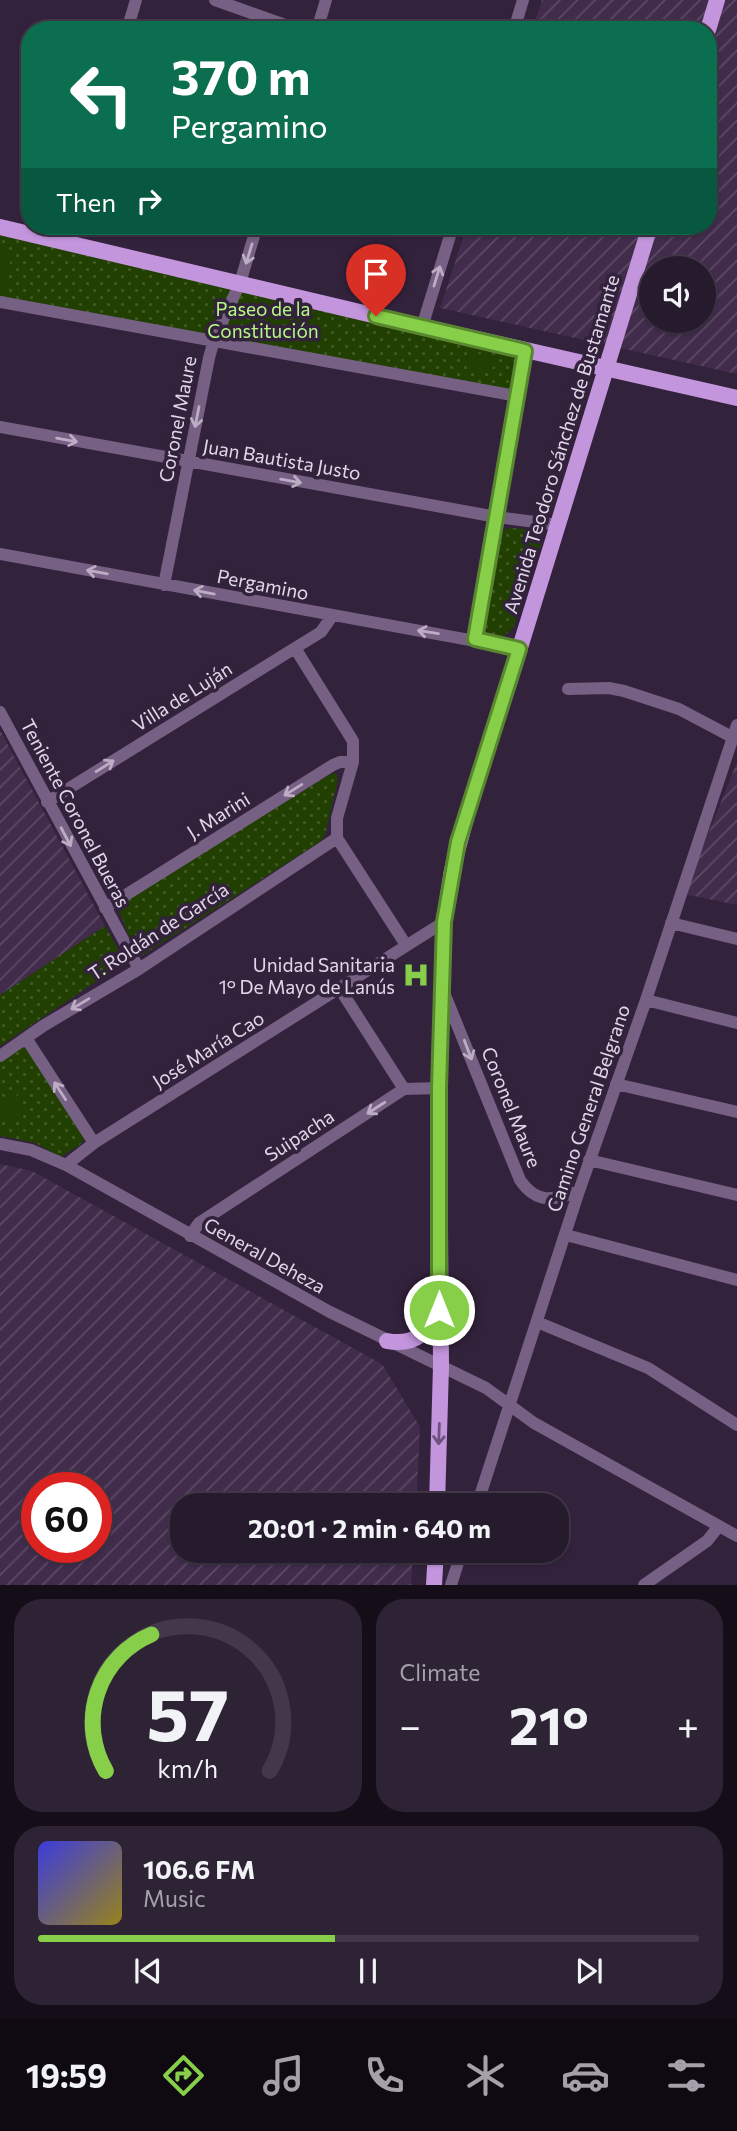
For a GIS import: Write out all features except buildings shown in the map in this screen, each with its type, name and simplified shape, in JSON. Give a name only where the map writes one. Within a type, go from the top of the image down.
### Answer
[{"type":"main road","points":[[711,21],[717,0]]},
{"type":"main road","points":[[0,227],[21,229]]},
{"type":"main road","points":[[71,235],[240,283],[737,398]]},
{"type":"main road","name":"Avenida Teodoro Sánchez de Bustamante","points":[[438,1493],[442,1366],[439,1310],[439,1088],[444,922],[458,842],[647,235]]},
{"type":"main road","points":[[387,1341],[403,1343],[416,1339],[430,1327],[439,1310]]},
{"type":"main road","points":[[434,1585],[435,1563]]},
{"type":"street","points":[[130,21],[136,0]]},
{"type":"street","points":[[215,0],[274,21]]},
{"type":"street","points":[[320,21],[326,0]]},
{"type":"street","points":[[517,21],[523,0]]},
{"type":"street","name":"Coronel Maure","points":[[164,585],[214,340],[240,283],[254,235]]},
{"type":"street","points":[[422,327],[450,235]]},
{"type":"street","points":[[0,302],[517,396]]},
{"type":"street","points":[[475,639],[525,351]]},
{"type":"street","name":"Juan Bautista Justo","points":[[0,428],[497,517],[558,525]]},
{"type":"street","name":"Pergamino","points":[[0,554],[519,649]]},
{"type":"street","name":"Villa de Luján","points":[[47,802],[321,632],[332,616]]},
{"type":"street","points":[[295,648],[350,734],[354,750],[337,818],[337,838],[406,945]]},
{"type":"street","points":[[568,689],[609,688],[624,691],[735,731]]},
{"type":"street","name":"Teniente Coronel Bueras","points":[[0,712],[139,969]]},
{"type":"street","name":"Camino General Belgrano","points":[[481,1493],[589,1160],[646,1000],[735,731]]},
{"type":"street","name":"J. Marini","points":[[105,908],[333,765],[353,762]]},
{"type":"street","name":"T. Roldán de García","points":[[0,1056],[139,969],[337,838]]},
{"type":"street","name":"José María Cao","points":[[66,1165],[94,1143],[444,922]]},
{"type":"street","points":[[671,923],[737,939]]},
{"type":"street","name":"Coronel Maure","points":[[442,987],[520,1180],[526,1188],[541,1197],[555,1199],[579,1191]]},
{"type":"street","points":[[340,989],[404,1089],[439,1088]]},
{"type":"street","points":[[646,1000],[737,1023]]},
{"type":"street","points":[[26,1038],[94,1143]]},
{"type":"street","points":[[616,1084],[737,1112]]},
{"type":"street","name":"Suipacha","points":[[190,1236],[199,1223],[404,1089]]},
{"type":"street","name":"General Deheza","points":[[0,1144],[31,1150],[66,1165],[190,1236],[387,1341],[486,1388],[509,1405]]},
{"type":"street","points":[[589,1160],[737,1195]]},
{"type":"street","points":[[566,1235],[737,1280]]},
{"type":"street","points":[[537,1322],[648,1368],[737,1425]]},
{"type":"street","points":[[509,1405],[534,1423],[737,1535]]},
{"type":"street","points":[[644,1585],[707,1541],[719,1526]]},
{"type":"street","points":[[451,1585],[459,1563]]},
{"type":"shaded area","points":[[542,0],[737,0],[737,374],[440,308],[464,235],[717,235],[717,21],[535,21]]},
{"type":"shaded area","points":[[0,730],[105,926],[0,995]]},
{"type":"shaded area","points":[[737,762],[737,905],[684,894]]},
{"type":"shaded area","points":[[0,1164],[32,1171],[382,1364],[420,1427],[417,1493],[170,1493],[170,1563],[412,1563],[411,1585],[0,1585]]},
{"type":"green space","name":"Paseo de la Constitución","points":[[0,227],[21,232],[21,235],[34,235],[525,351],[517,396],[0,302]]},
{"type":"green space","points":[[0,249],[12,252],[5,290],[0,289]]},
{"type":"green space","points":[[467,352],[492,356],[494,367],[469,370]]},
{"type":"green space","points":[[505,529],[536,530],[543,540],[514,626],[502,636],[494,637],[487,632],[485,626],[500,536]]},
{"type":"green space","points":[[336,773],[338,779],[325,835],[321,841],[143,955],[135,952],[119,910],[120,904]]},
{"type":"green space","points":[[105,926],[122,956],[122,964],[0,1046],[0,995]]},
{"type":"green space","points":[[23,1047],[27,1048],[84,1138],[80,1145],[60,1157],[36,1143],[0,1136],[0,1062]]},
{"type":"green space","points":[[21,1095],[23,1117],[0,1119],[0,1097]]},
{"type":"place","name":"Unidad Sanitaria 1° De Mayo de Lanús","points":[[416,975]]},
{"type":"route","points":[[376,316],[525,351],[475,639],[519,649],[458,842],[444,922],[439,1088],[439,1310]]}]
